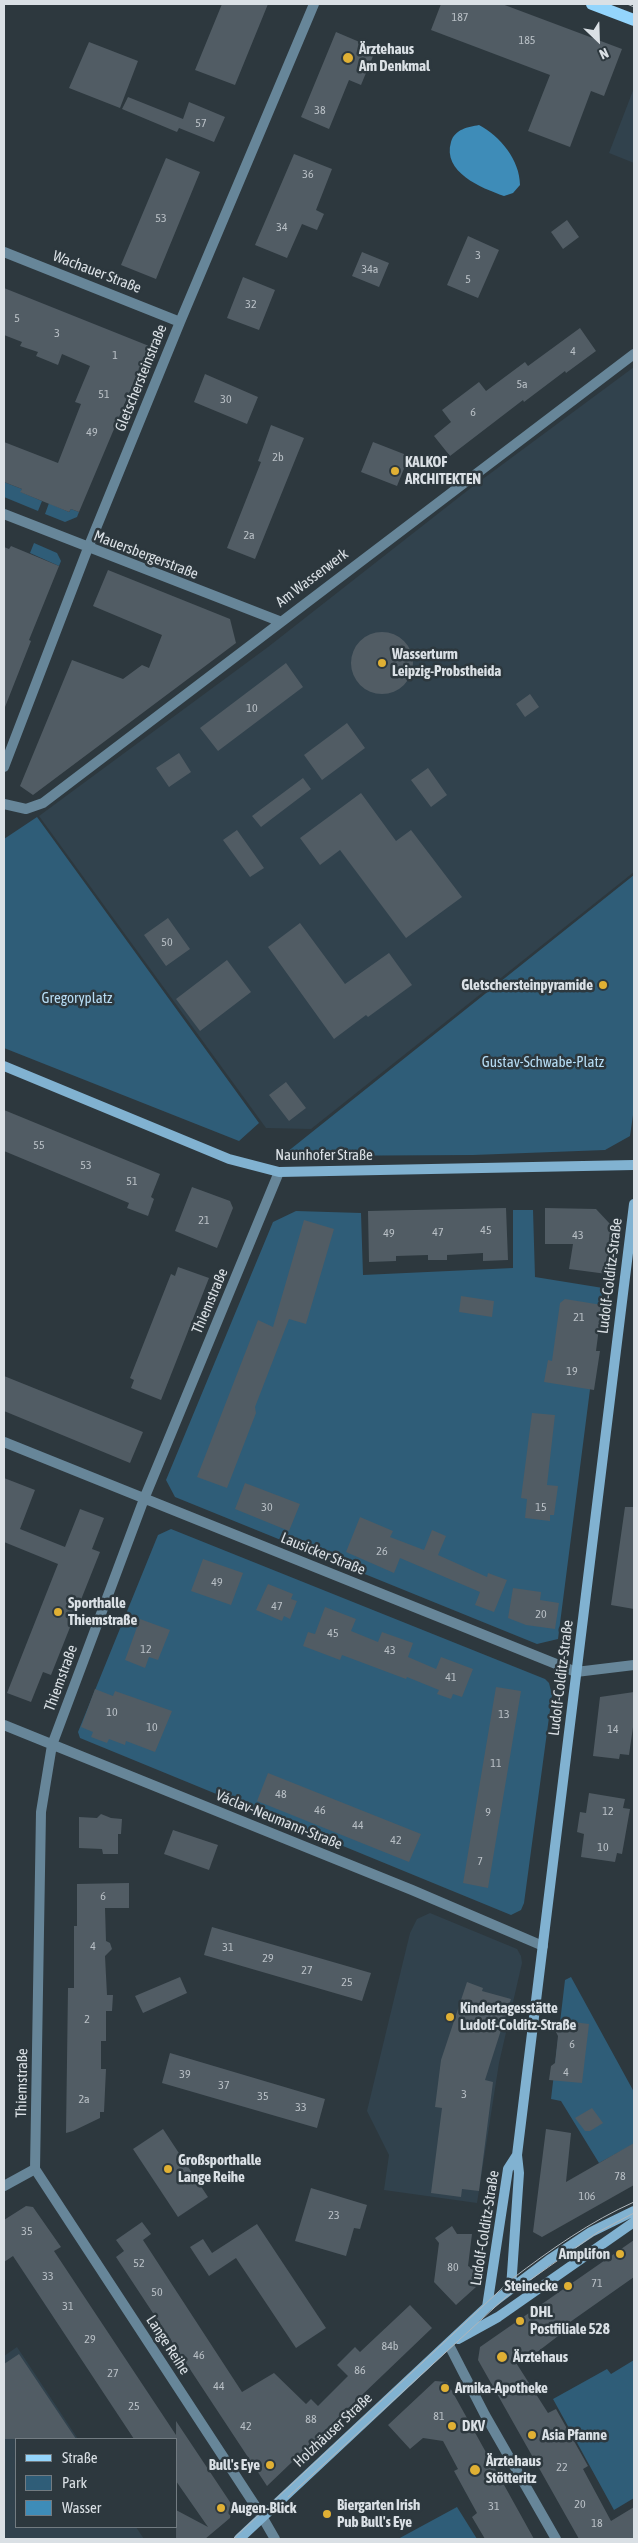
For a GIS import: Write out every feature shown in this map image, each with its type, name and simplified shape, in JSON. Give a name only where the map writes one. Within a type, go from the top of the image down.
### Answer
[{"type":"main road","points":[[592,4],[634,20]]},
{"type":"street","name":"Gletschersteinstraße","points":[[4,767],[88,548],[180,322],[314,4]]},
{"type":"street","name":"Wachauer Straße","points":[[4,252],[180,322]]},
{"type":"street","name":"Am Wasserwerk","points":[[4,804],[26,809],[42,802],[164,713],[279,621],[634,354]]},
{"type":"street","name":"Mauersbergerstraße","points":[[4,514],[279,621]]},
{"type":"street","name":"Naunhofer Straße","points":[[4,1066],[230,1159],[279,1172],[634,1165]]},
{"type":"street","name":"Thiemstraße","points":[[35,2168],[42,1812],[52,1745],[144,1499],[279,1172]]},
{"type":"street","name":"Ludolf-Colditz-Straße","points":[[511,2288],[519,2174],[517,2155],[634,1204]]},
{"type":"street","name":"Lausicker Straße","points":[[4,1442],[576,1672],[634,1665]]},
{"type":"street","name":"Václav-Neumann-Straße","points":[[4,1725],[412,1890],[543,1946]]},
{"type":"street","name":"Ludolf-Colditz-Straße","points":[[487,2307],[508,2169],[517,2155]]},
{"type":"street","points":[[4,2186],[35,2168]]},
{"type":"street","name":"Lange Reihe","points":[[35,2168],[263,2517],[275,2539]]},
{"type":"street","name":"Holzhäuser Straße","points":[[239,2539],[449,2345],[487,2307],[591,2232],[634,2211]]},
{"type":"street","name":"Holzhäuser Straße","points":[[449,2345],[498,2317],[634,2222]]},
{"type":"street","points":[[449,2345],[484,2415],[556,2539]]},
{"type":"shaded area","points":[[634,88],[634,163],[609,153]]},
{"type":"shaded area","points":[[634,367],[634,872],[311,1129],[266,1128],[39,816],[268,647],[472,487]]},
{"type":"shaded area","name":"Kindertagesstätte Ludolf-Colditz-Straße","points":[[430,1913],[517,1949],[521,1956],[522,1963],[499,2063],[477,2203],[384,2190],[389,2155],[367,2111],[410,1933],[417,1919]]},
{"type":"shaded area","points":[[17,2347],[77,2438],[15,2438],[15,2528],[137,2528],[144,2539],[4,2539],[4,2356]]},
{"type":"green space","points":[[4,482],[22,489],[21,492],[42,501],[38,511],[4,497]]},
{"type":"green space","points":[[49,503],[69,512],[71,509],[79,512],[77,517],[65,522],[45,514]]},
{"type":"green space","points":[[34,543],[57,553],[61,561],[59,566],[30,553]]},
{"type":"green space","name":"Gregoryplatz","points":[[37,817],[259,1123],[239,1141],[4,1048],[4,839]]},
{"type":"green space","name":"Gustav-Schwabe-Platz","points":[[634,875],[634,1108],[630,1136],[605,1150],[473,1155],[282,1156]]},
{"type":"green space","points":[[513,1210],[533,1210],[535,1277],[603,1288],[558,1639],[537,1644],[175,1497],[166,1480],[273,1222],[296,1211],[361,1213],[363,1275],[513,1268]]},
{"type":"green space","points":[[171,1529],[545,1679],[549,1683],[552,1695],[524,1903],[521,1910],[511,1915],[80,1738],[78,1732],[158,1535]]},
{"type":"green space","points":[[571,1977],[634,2092],[634,2144],[599,2163],[561,2101],[551,2099],[565,1980]]},
{"type":"green space","points":[[634,2360],[634,2498],[614,2510],[553,2399],[607,2369],[611,2374]]},
{"type":"green space","points":[[457,2507],[477,2539],[398,2539]]},
{"type":"water","points":[[479,125],[501,142],[513,158],[517,167],[520,185],[513,193],[504,196],[475,183],[458,170],[452,162],[450,153],[453,138],[462,129]]},
{"type":"building","points":[[222,4],[268,4],[235,85],[195,70]]},
{"type":"building","points":[[441,4],[502,4],[622,49],[604,96],[591,91],[570,147],[528,131],[550,75],[431,30]]},
{"type":"building","points":[[336,32],[376,49],[361,85],[349,80],[329,129],[301,117]]},
{"type":"building","points":[[89,42],[138,61],[120,108],[69,88]]},
{"type":"building","points":[[128,97],[183,119],[189,102],[225,117],[214,142],[179,128],[177,132],[122,109]]},
{"type":"building","points":[[294,154],[332,169],[316,210],[324,214],[317,230],[302,224],[287,258],[255,245]]},
{"type":"building","points":[[166,158],[200,172],[156,279],[121,265]]},
{"type":"building","points":[[567,220],[579,237],[563,249],[551,232]]},
{"type":"building","points":[[468,236],[499,250],[478,298],[447,285]]},
{"type":"building","points":[[362,252],[389,263],[379,287],[352,276]]},
{"type":"building","points":[[243,277],[275,290],[259,330],[227,318]]},
{"type":"building","points":[[4,288],[149,346],[79,512],[71,509],[69,512],[20,492],[22,489],[4,482],[4,442],[58,463],[81,404],[75,402],[90,366],[62,354],[58,365],[36,356],[38,352],[20,346],[22,342],[4,335]]},
{"type":"building","points":[[580,328],[596,351],[566,373],[565,371],[524,402],[523,400],[450,456],[434,436],[451,422],[442,410],[479,382],[486,391],[525,362],[528,366]]},
{"type":"building","points":[[205,374],[258,397],[247,424],[194,402]]},
{"type":"building","points":[[271,425],[304,438],[255,559],[227,548],[261,462],[258,461]]},
{"type":"building","points":[[373,442],[409,456],[397,486],[361,472]]},
{"type":"building","points":[[11,546],[59,566],[29,640],[31,641],[5,707],[4,547],[9,549]]},
{"type":"building","points":[[108,570],[230,619],[236,643],[33,795],[20,786],[72,660],[123,679],[142,665],[149,668],[162,635],[93,606]]},
{"type":"building","name":"Wasserturm Leipzig-Probstheida","points":[[382,632],[399,637],[404,641],[408,646],[413,663],[408,680],[404,685],[399,689],[382,694],[365,689],[360,685],[356,680],[351,663],[356,646],[360,641],[365,637]]},
{"type":"building","points":[[286,663],[303,687],[218,751],[200,728]]},
{"type":"building","points":[[530,694],[539,707],[525,717],[516,704]]},
{"type":"building","points":[[347,723],[365,748],[322,780],[304,755]]},
{"type":"building","points":[[179,753],[191,772],[169,787],[156,768]]},
{"type":"building","points":[[428,768],[447,795],[431,807],[411,780]]},
{"type":"building","points":[[303,778],[311,789],[261,827],[252,816]]},
{"type":"building","points":[[361,793],[396,841],[411,830],[462,897],[406,938],[340,850],[320,865],[300,838]]},
{"type":"building","points":[[237,830],[264,868],[250,877],[223,840]]},
{"type":"building","points":[[168,918],[190,949],[166,966],[144,935]]},
{"type":"building","points":[[300,923],[345,984],[389,953],[412,985],[368,1017],[366,1015],[334,1039],[268,947]]},
{"type":"building","points":[[227,960],[251,992],[200,1031],[176,999]]},
{"type":"building","points":[[286,1082],[306,1108],[289,1121],[269,1095]]},
{"type":"building","points":[[4,1110],[160,1174],[151,1197],[154,1199],[148,1216],[127,1208],[129,1203],[4,1151]]},
{"type":"building","points":[[192,1187],[230,1201],[233,1208],[217,1248],[175,1231]]},
{"type":"building","points":[[506,1208],[508,1260],[483,1261],[483,1253],[447,1255],[447,1260],[428,1260],[428,1255],[396,1256],[396,1261],[369,1262],[368,1211]]},
{"type":"building","points":[[545,1208],[596,1209],[611,1225],[607,1274],[569,1269],[573,1244],[545,1244]]},
{"type":"building","points":[[304,1220],[334,1229],[306,1324],[289,1319],[255,1407],[256,1413],[227,1488],[197,1477],[258,1320],[273,1327]]},
{"type":"building","points":[[178,1267],[209,1278],[161,1400],[131,1388],[134,1380],[130,1378],[171,1274],[175,1276]]},
{"type":"building","points":[[461,1296],[494,1301],[492,1317],[459,1312]]},
{"type":"building","points":[[565,1299],[602,1305],[596,1351],[600,1351],[594,1390],[544,1382],[548,1360],[552,1361],[560,1303]]},
{"type":"building","points":[[4,1376],[143,1432],[130,1463],[4,1411]]},
{"type":"building","points":[[532,1413],[555,1415],[547,1485],[558,1486],[554,1515],[550,1515],[550,1521],[525,1518],[527,1499],[521,1498]]},
{"type":"building","name":"Sporthalle Thiemstraße","points":[[4,1478],[35,1490],[20,1529],[65,1547],[80,1509],[104,1518],[92,1549],[100,1552],[51,1675],[43,1672],[31,1702],[7,1693],[58,1564],[4,1542]]},
{"type":"building","points":[[245,1483],[300,1504],[289,1531],[235,1509]]},
{"type":"building","points":[[625,1507],[634,1507],[634,1609],[611,1605]]},
{"type":"building","points":[[360,1517],[393,1531],[390,1537],[424,1550],[432,1530],[446,1536],[438,1555],[487,1577],[488,1573],[507,1580],[494,1612],[475,1605],[480,1592],[400,1558],[394,1573],[346,1552]]},
{"type":"building","points":[[203,1559],[243,1573],[231,1605],[191,1591]]},
{"type":"building","points":[[268,1584],[293,1594],[291,1599],[297,1601],[290,1619],[284,1616],[282,1621],[256,1610]]},
{"type":"building","points":[[513,1588],[541,1592],[540,1600],[559,1603],[555,1629],[526,1625],[508,1618]]},
{"type":"building","points":[[325,1607],[356,1619],[351,1631],[378,1642],[382,1632],[413,1643],[408,1657],[436,1669],[441,1657],[473,1669],[462,1697],[453,1694],[451,1699],[437,1694],[439,1690],[407,1677],[406,1679],[342,1655],[340,1660],[303,1646],[308,1632],[315,1634]]},
{"type":"building","points":[[140,1619],[170,1630],[158,1660],[149,1657],[145,1668],[125,1660]]},
{"type":"building","points":[[496,1687],[521,1691],[488,1888],[463,1883]]},
{"type":"building","points":[[95,1689],[113,1696],[115,1691],[172,1711],[155,1752],[126,1741],[125,1745],[109,1739],[107,1743],[91,1737],[93,1732],[81,1727]]},
{"type":"building","points":[[634,1692],[634,1720],[629,1755],[620,1754],[619,1759],[593,1756],[600,1697]]},
{"type":"building","points":[[268,1773],[421,1834],[409,1862],[257,1801]]},
{"type":"building","points":[[589,1793],[625,1799],[623,1808],[630,1809],[622,1854],[617,1853],[615,1862],[581,1857],[584,1834],[577,1832],[580,1812],[586,1813]]},
{"type":"building","points":[[101,1814],[111,1818],[122,1819],[121,1834],[118,1834],[118,1854],[103,1854],[102,1849],[79,1848],[79,1817],[97,1818]]},
{"type":"building","points":[[173,1830],[218,1845],[209,1870],[164,1854]]},
{"type":"building","points":[[129,1883],[129,1908],[105,1908],[106,1941],[110,1943],[112,1949],[105,1956],[107,1995],[113,1995],[112,2011],[106,2011],[106,2041],[101,2041],[101,2069],[106,2069],[104,2112],[100,2112],[100,2118],[66,2133],[68,1988],[74,1988],[74,1926],[77,1926],[77,1884]]},
{"type":"building","points":[[212,1927],[371,1973],[362,2001],[204,1955]]},
{"type":"building","points":[[180,1977],[187,1993],[143,2013],[135,1996]]},
{"type":"building","points":[[467,1982],[483,1988],[482,1991],[511,1999],[485,2080],[493,2082],[479,2191],[462,2189],[461,2197],[431,2193],[442,2108],[435,2107],[441,2060]]},
{"type":"building","points":[[557,2020],[589,2024],[582,2083],[549,2080],[551,2066],[555,2063],[558,2036],[556,2032]]},
{"type":"building","points":[[170,2053],[325,2099],[317,2128],[162,2083]]},
{"type":"building","points":[[592,2108],[603,2123],[590,2131],[585,2131],[575,2118]]},
{"type":"building","name":"Großsporthalle Lange Reihe","points":[[163,2129],[208,2197],[178,2217],[133,2149]]},
{"type":"building","points":[[546,2129],[571,2133],[566,2182],[634,2143],[634,2185],[542,2237],[533,2232]]},
{"type":"building","points":[[311,2188],[367,2205],[360,2229],[354,2228],[346,2256],[295,2241]]},
{"type":"building","points":[[26,2206],[33,2207],[61,2247],[54,2251],[176,2435],[176,2421],[232,2505],[230,2518],[205,2539],[176,2539],[178,2511],[208,2527],[178,2484],[178,2438],[133,2438],[13,2256],[4,2262],[4,2220]]},
{"type":"building","points":[[142,2222],[151,2234],[143,2240],[242,2392],[274,2373],[306,2404],[311,2399],[318,2406],[348,2376],[337,2365],[355,2347],[360,2352],[410,2305],[432,2328],[267,2486],[116,2257],[124,2251],[116,2240]]},
{"type":"building","points":[[257,2224],[326,2328],[296,2348],[236,2258],[209,2276],[190,2247],[203,2239],[212,2253]]},
{"type":"building","points":[[452,2226],[457,2234],[472,2234],[468,2266],[474,2269],[476,2287],[456,2305],[434,2282],[439,2243],[435,2238]]},
{"type":"building","points":[[634,2240],[634,2277],[563,2327],[562,2333],[536,2353],[513,2358],[548,2413],[556,2409],[588,2466],[583,2469],[611,2521],[634,2507],[634,2539],[579,2539],[478,2360],[480,2347]]},
{"type":"building","points":[[19,2354],[75,2438],[4,2439],[4,2364]]},
{"type":"building","points":[[435,2381],[447,2382],[534,2539],[485,2539],[472,2517],[477,2513],[454,2471],[458,2469],[443,2441],[423,2438],[410,2449],[388,2425]]},
{"type":"tram line","points":[[627,4],[634,7]]},
{"type":"tram line","points":[[233,2539],[512,2279],[571,2237],[602,2218],[634,2202]]},
{"type":"tram line","points":[[288,2497],[506,2297],[598,2232],[634,2213]]},
{"type":"place","name":"Ärztehaus Am Denkmal","points":[[348,58]]},
{"type":"place","name":"KALKOF ARCHITEKTEN","points":[[395,471]]},
{"type":"place","name":"Wasserturm Leipzig-Probstheida","points":[[382,663]]},
{"type":"place","name":"Gletschersteinpyramide","points":[[603,985]]},
{"type":"place","name":"Sporthalle Thiemstraße","points":[[58,1612]]},
{"type":"place","name":"Kindertagesstätte Ludolf-Colditz-Straße","points":[[450,2017]]},
{"type":"place","name":"Großsporthalle Lange Reihe","points":[[168,2169]]},
{"type":"place","name":"Amplifon","points":[[620,2254]]},
{"type":"place","name":"Steinecke","points":[[568,2286]]},
{"type":"place","name":"DHL Postfiliale 528","points":[[520,2321]]},
{"type":"place","name":"Ärztehaus","points":[[502,2357]]},
{"type":"place","name":"Arnika-Apotheke","points":[[445,2388]]},
{"type":"place","name":"DKV","points":[[452,2426]]},
{"type":"place","name":"Asia Pfanne","points":[[532,2435]]},
{"type":"place","name":"Bull's Eye","points":[[270,2465]]},
{"type":"place","name":"Ärztehaus Stötteritz","points":[[475,2470]]},
{"type":"place","name":"Augen-Blick","points":[[221,2508]]},
{"type":"place","name":"Biergarten Irish Pub Bull's Eye","points":[[327,2514]]}]
